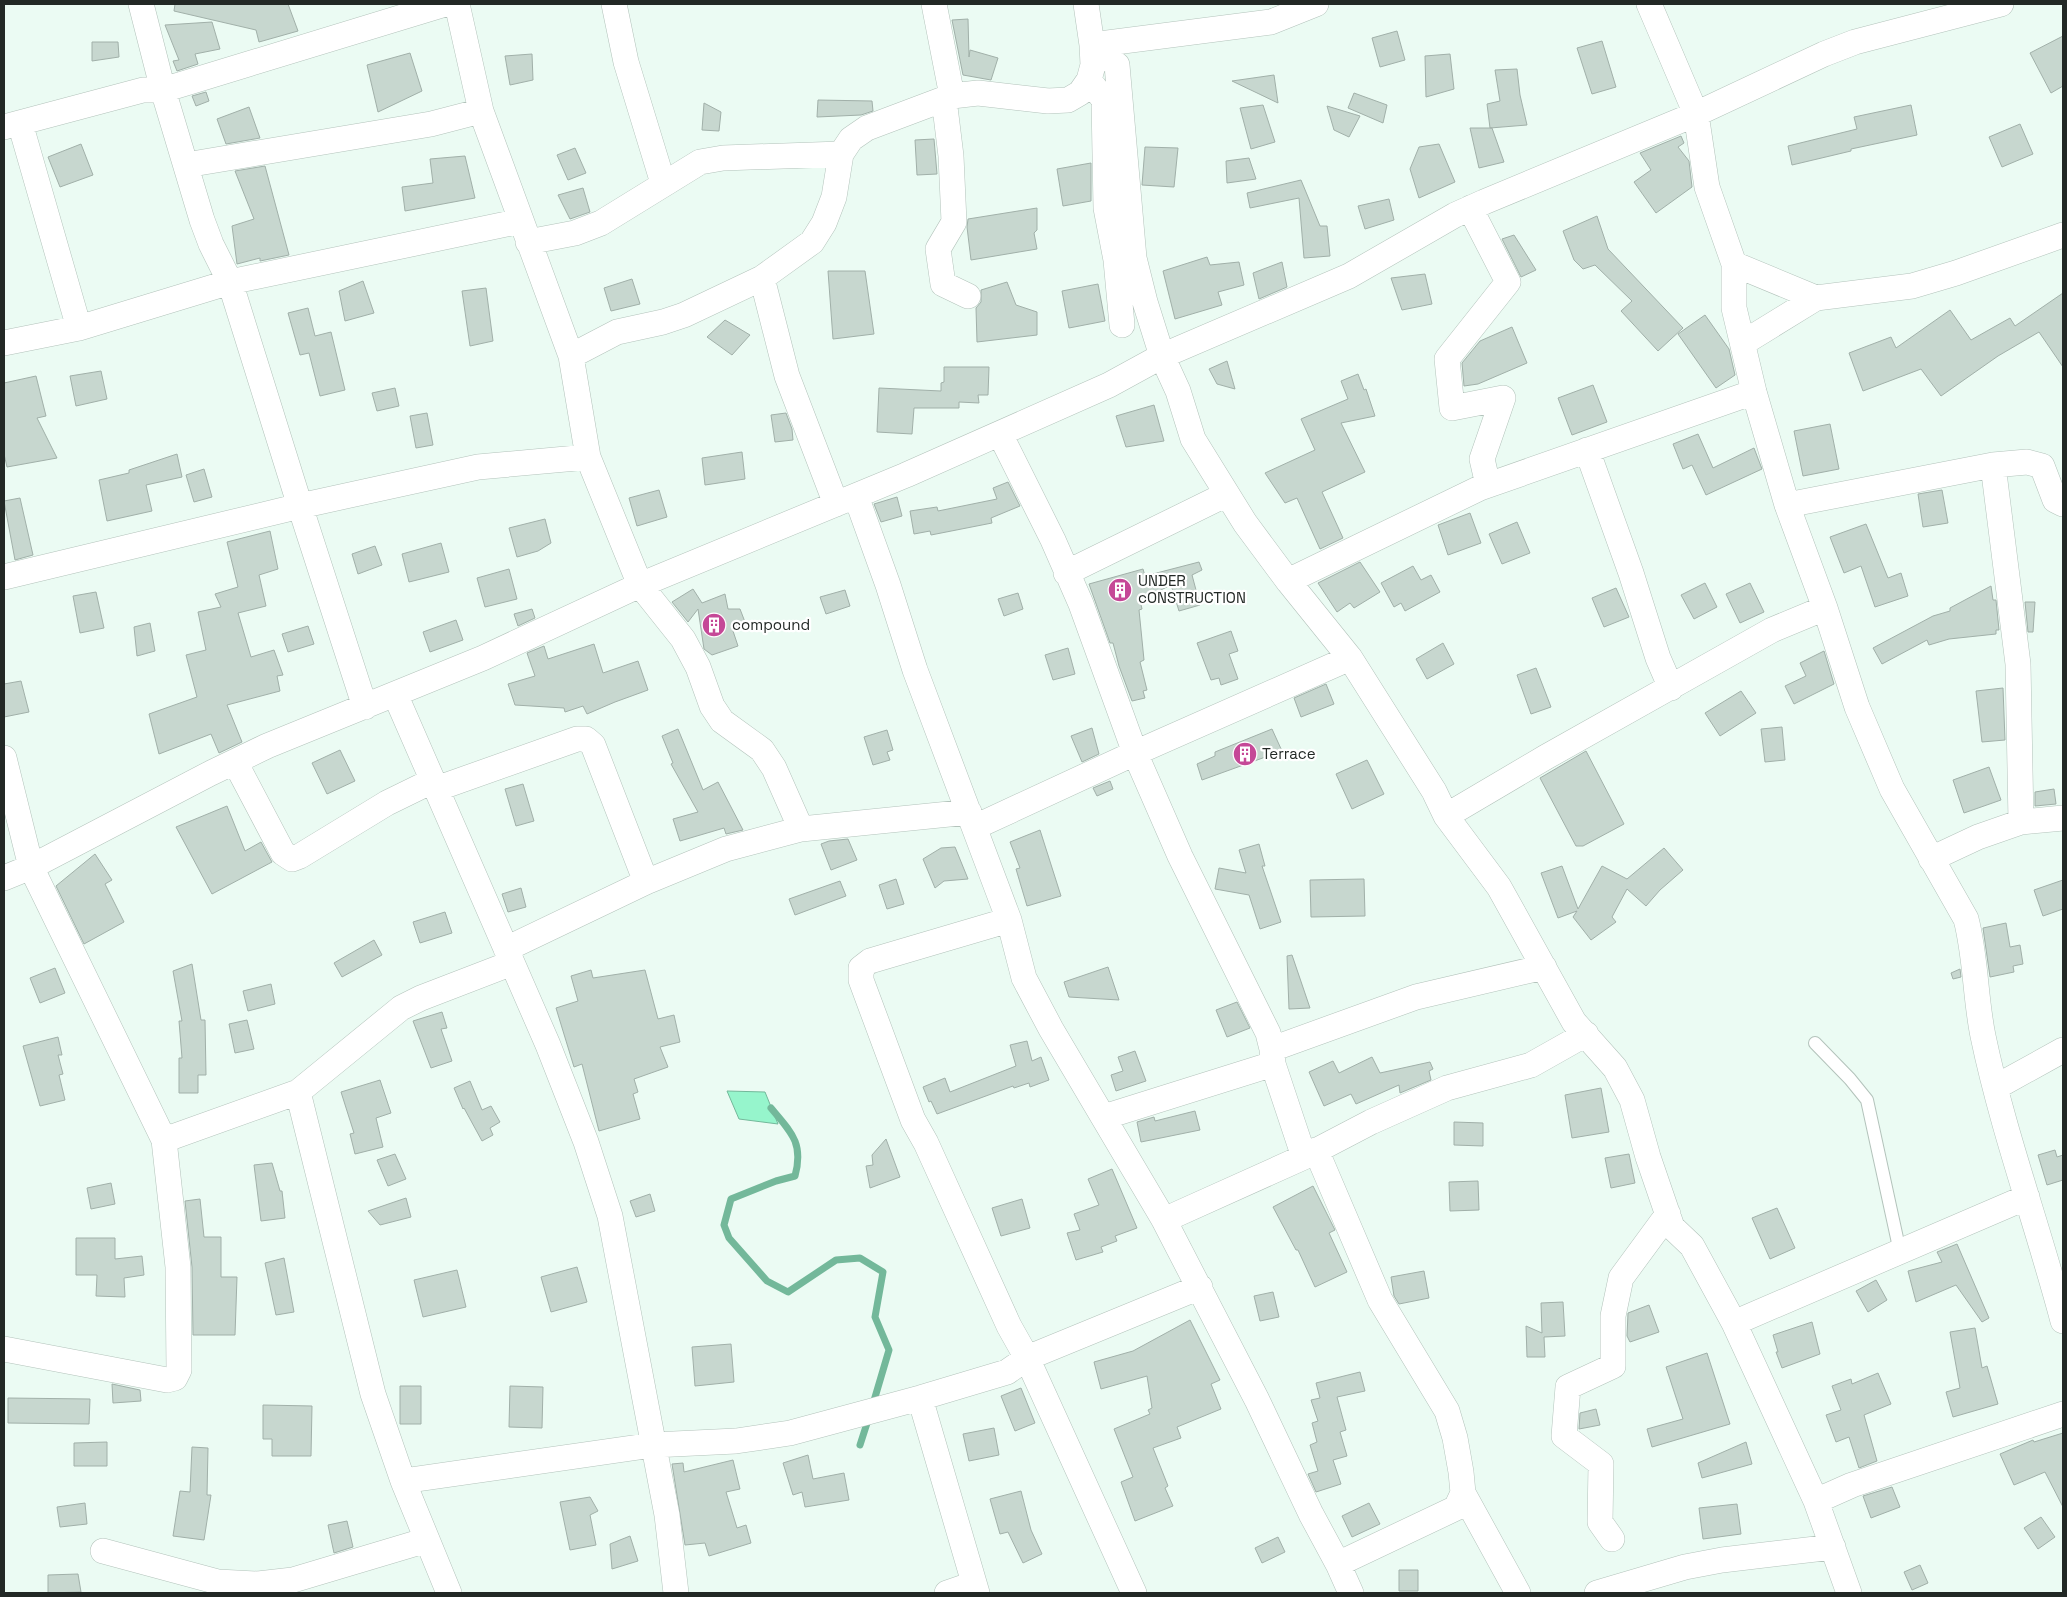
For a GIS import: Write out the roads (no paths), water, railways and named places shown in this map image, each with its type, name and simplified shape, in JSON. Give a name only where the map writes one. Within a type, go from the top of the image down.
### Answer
[{"type":"street","points":[[141,4],[163,90],[211,244],[230,282],[365,707]]},
{"type":"street","points":[[79,328],[12,125],[143,90],[163,90],[445,4]]},
{"type":"street","points":[[457,4],[482,111],[524,232],[571,356],[588,456],[640,585],[683,639],[698,667],[712,706],[722,721],[762,750],[774,768],[801,829]]},
{"type":"street","points":[[614,4],[626,62],[663,183]]},
{"type":"street","points":[[934,4],[948,97],[954,222],[938,248],[943,284],[968,296]]},
{"type":"street","points":[[571,356],[600,339],[618,332],[684,315],[762,278],[812,242],[824,223],[834,197],[841,154],[851,139],[867,128],[948,97],[978,93],[1048,101],[1068,100],[1080,93],[1088,80],[1093,65],[1086,4]]},
{"type":"street","points":[[1092,45],[1271,22],[1316,4]]},
{"type":"street","points":[[1649,4],[1696,114],[1707,187],[1734,264],[1734,308],[1754,392],[1787,505],[1825,608],[1858,707],[1892,789],[1966,919],[1971,940],[1983,1034],[1996,1087],[2027,1197],[2062,1309]]},
{"type":"street","points":[[4,878],[31,867],[267,746],[483,658],[640,585],[846,500],[1109,386],[1162,356],[1349,276],[1470,208],[1696,114],[1840,48],[2001,4]]},
{"type":"street","points":[[1092,45],[1117,65],[1134,258],[1145,302],[1162,356],[1178,391],[1193,439],[1226,494],[1288,581],[1350,658],[1434,791],[1446,816],[1499,887],[1574,1022],[1615,1068],[1632,1100],[1648,1157],[1672,1227],[1692,1246],[1734,1323],[1816,1501],[1849,1593]]},
{"type":"street","points":[[1088,80],[1104,100],[1106,208],[1116,260],[1122,325]]},
{"type":"street","points":[[186,165],[423,126],[482,111]]},
{"type":"street","points":[[4,344],[79,328],[230,282],[524,232],[575,233],[600,223],[700,162],[723,158],[841,154]]},
{"type":"street","points":[[1470,208],[1508,282],[1448,359],[1452,408],[1503,398],[1482,459],[1488,485]]},
{"type":"street","points":[[1743,342],[1816,298],[1912,286],[2063,236]]},
{"type":"street","points":[[1734,264],[1816,298]]},
{"type":"street","points":[[762,278],[787,376],[888,585],[915,670],[1009,920],[1024,978],[1164,1220],[1200,1287],[1351,1593]]},
{"type":"street","points":[[1288,581],[1446,503],[1488,485],[1754,392]]},
{"type":"street","points":[[1000,434],[1053,540],[1080,604],[1135,753],[1180,856],[1268,1033],[1272,1057],[1310,1154],[1380,1300],[1447,1411],[1455,1438],[1463,1493],[1518,1593]]},
{"type":"street","points":[[1587,450],[1656,651],[1671,688]]},
{"type":"street","points":[[4,577],[300,506],[478,467],[588,456]]},
{"type":"street","points":[[1787,505],[1993,465],[2027,462],[2042,466],[2055,500],[2063,504]]},
{"type":"street","points":[[1993,465],[2018,664],[2021,822]]},
{"type":"street","points":[[1066,573],[1226,494]]},
{"type":"street","points":[[1446,816],[1546,757],[1772,630],[1825,608]]},
{"type":"street","points":[[164,1140],[298,1092],[401,1008],[509,956],[646,882],[726,849],[801,829],[972,820],[1135,753],[1350,658]]},
{"type":"street","points":[[394,694],[548,1045],[583,1133],[610,1216],[667,1515],[676,1593]]},
{"type":"street","points":[[235,762],[283,853],[292,859],[387,803],[434,785],[577,739],[586,740],[593,745],[646,882]]},
{"type":"street","points":[[4,758],[31,867],[164,1140],[178,1267],[179,1370],[175,1378],[167,1380],[4,1349]]},
{"type":"street","points":[[1931,859],[1978,838],[2021,822],[2063,818]]},
{"type":"street","points":[[1009,920],[870,961],[861,968],[861,980],[913,1120],[926,1143],[1009,1326],[1028,1358],[1134,1593]]},
{"type":"street","points":[[1104,1117],[1272,1057],[1416,997],[1544,967]]},
{"type":"street","points":[[1164,1220],[1310,1154],[1371,1122],[1447,1088],[1531,1065],[1586,1034]]},
{"type":"street","points":[[1996,1087],[2063,1050]]},
{"type":"street","points":[[298,1092],[358,1342],[373,1394],[402,1481],[449,1593]]},
{"type":"street","points":[[1734,1323],[2027,1197]]},
{"type":"street","points":[[1612,1538],[1600,1522],[1601,1464],[1564,1436],[1568,1387],[1613,1366],[1613,1316],[1621,1278],[1668,1214]]},
{"type":"street","points":[[402,1481],[653,1445],[736,1441],[790,1433],[1007,1372],[1028,1358],[1200,1287]]},
{"type":"street","points":[[920,1398],[975,1589],[947,1593]]},
{"type":"street","points":[[1816,1501],[1852,1485],[2063,1414]]},
{"type":"street","points":[[1338,1564],[1456,1508],[1463,1493]]},
{"type":"street","points":[[103,1551],[218,1582],[258,1584],[293,1580],[427,1540]]},
{"type":"street","points":[[1597,1593],[1652,1585],[1722,1560],[1833,1547]]},
{"type":"lane","points":[[1815,1043],[1850,1079],[1867,1100],[1900,1252]]},
{"type":"waterway","points":[[771,1108],[790,1131],[797,1146],[798,1155],[795,1176],[776,1181],[731,1199],[724,1225],[729,1238],[767,1281],[788,1292],[836,1260],[860,1258],[883,1272],[875,1317],[889,1350],[873,1404]]},
{"type":"waterway","points":[[860,1445],[869,1417]]},
{"type":"place","name":"UNDER cONSTRUCTION","points":[[1120,590]]},
{"type":"place","name":"compound","points":[[714,625]]},
{"type":"place","name":"Terrace","points":[[1245,754]]}]
